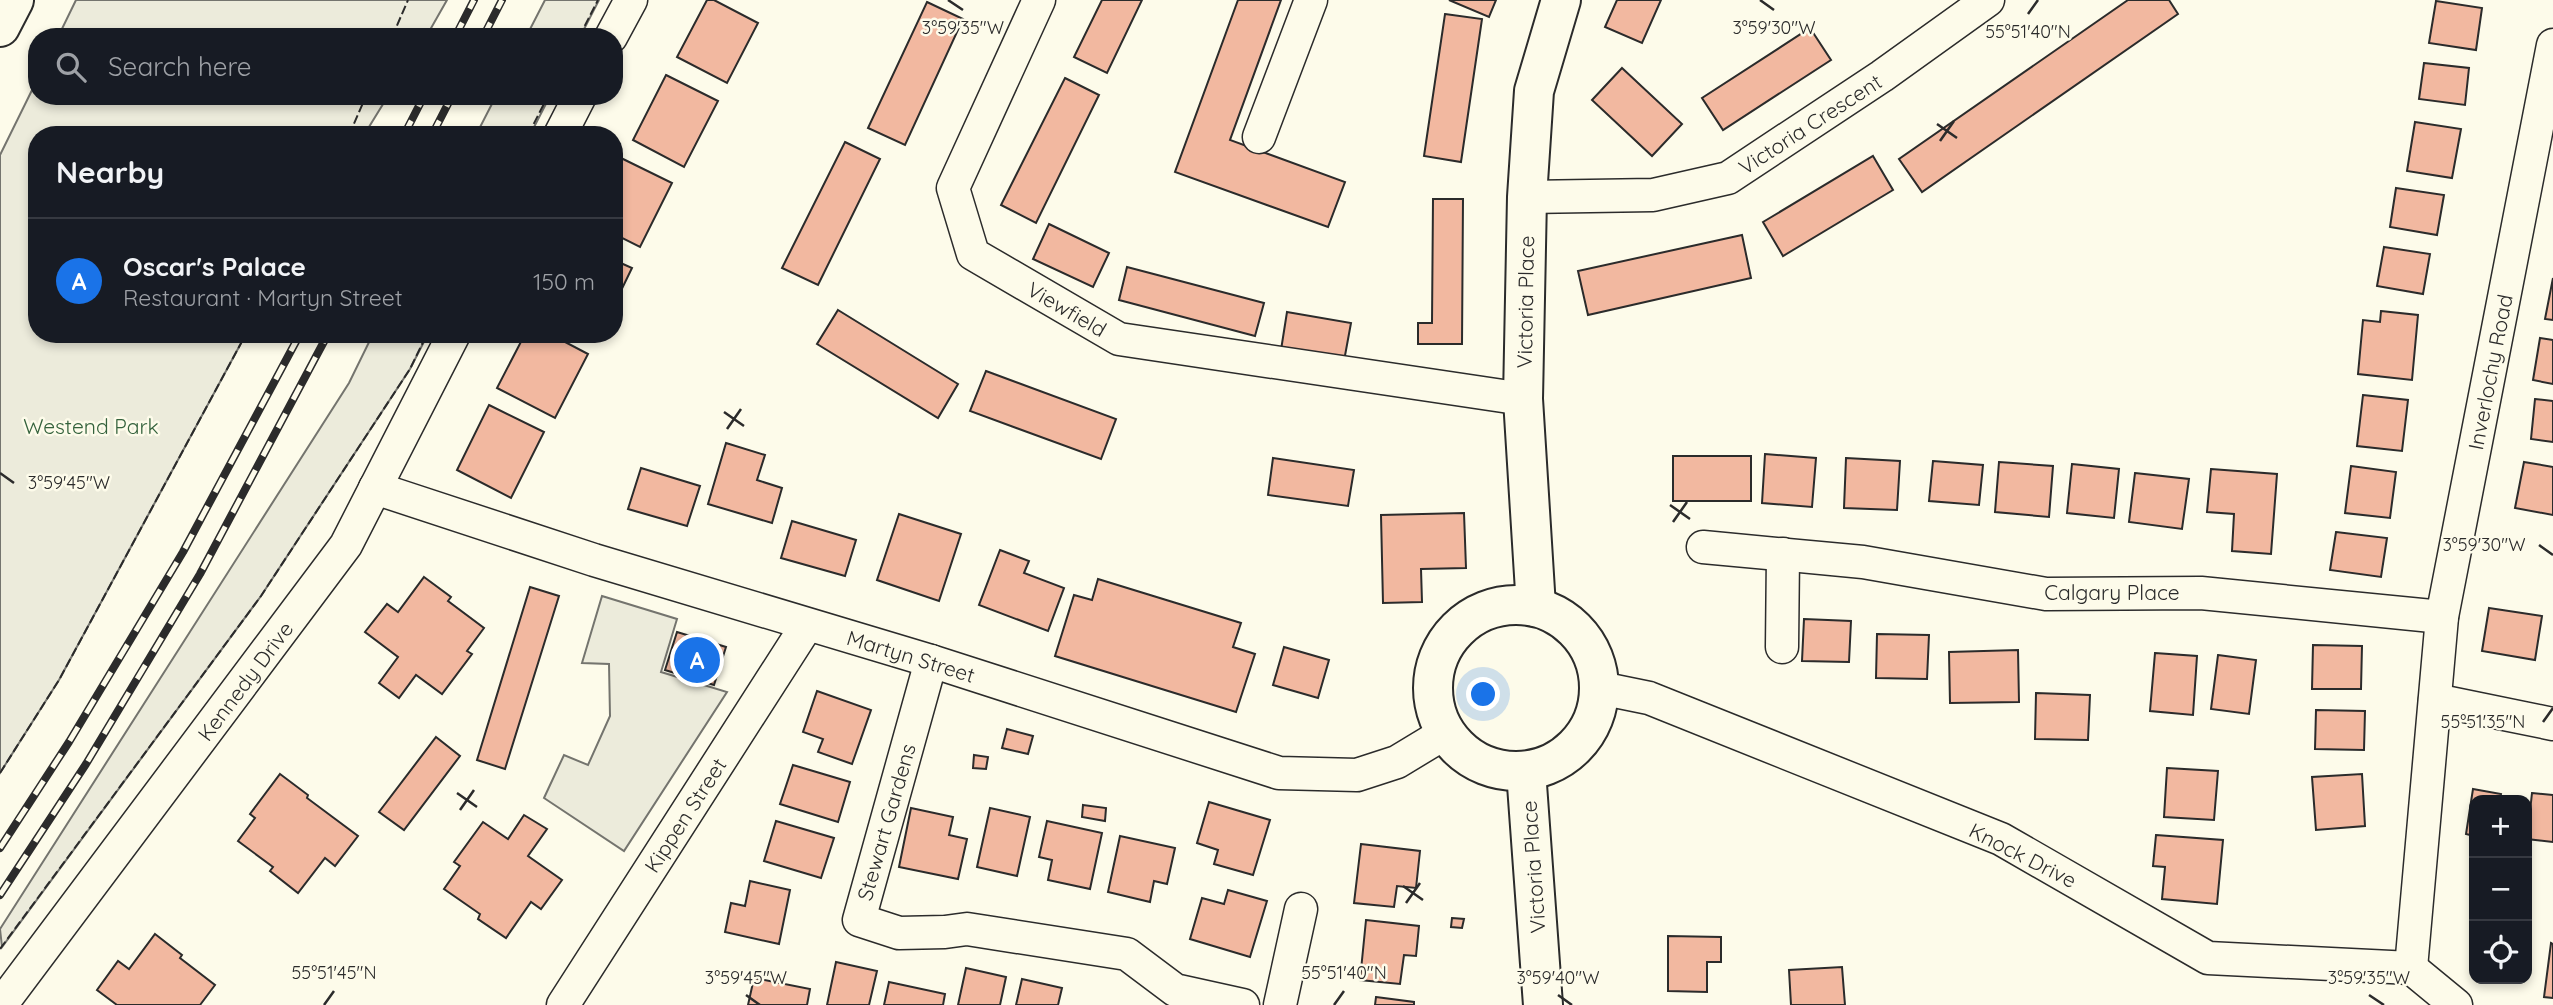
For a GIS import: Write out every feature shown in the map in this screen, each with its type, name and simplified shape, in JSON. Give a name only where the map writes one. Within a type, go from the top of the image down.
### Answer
[{"type":"street","points":[[0,27],[14,0]]},
{"type":"street","points":[[616,28],[631,0]]},
{"type":"street","name":"Viewfield","points":[[1039,0],[953,188],[973,254],[1119,339],[1523,399]]},
{"type":"street","points":[[1259,137],[1311,0]]},
{"type":"street","name":"Victoria Place","points":[[1536,607],[1523,399],[1527,197],[1534,91],[1561,0]]},
{"type":"street","name":"Victoria Crescent","points":[[1527,197],[1653,195],[1728,178],[1882,76],[1988,0]]},
{"type":"street","name":"Inverlochy Road","points":[[2411,968],[2442,617],[2553,45]]},
{"type":"street","points":[[564,126],[575,105]]},
{"type":"street","name":"Kennedy Drive","points":[[1,1005],[346,545],[449,343]]},
{"type":"street","name":"Martyn Street","points":[[375,488],[594,560],[931,661],[1279,773],[1357,775],[1397,762],[1445,733]]},
{"type":"street","name":"Calgary Place","points":[[1703,547],[1863,562],[2046,594],[2201,593],[2442,617]]},
{"type":"street","points":[[1782,647],[1783,554]]},
{"type":"street","points":[[1508,605],[1536,607],[1561,618],[1582,636],[1595,661],[1600,688],[1596,712],[1586,734],[1570,752],[1549,765],[1526,771],[1502,771],[1479,764],[1460,751],[1445,733],[1434,707],[1433,679],[1440,651],[1457,628],[1481,612],[1508,605]]},
{"type":"street","name":"Kippen Street","points":[[564,1005],[807,625]]},
{"type":"street","name":"Stewart Gardens","points":[[931,661],[859,920],[899,933],[967,929],[1127,954],[1175,990],[1243,1005]]},
{"type":"street","name":"Knock Drive","points":[[1600,688],[1649,698],[2001,839],[2208,958],[2411,968]]},
{"type":"street","points":[[2435,701],[2553,724]]},
{"type":"street","name":"Victoria Place","points":[[1526,771],[1543,1005]]},
{"type":"street","points":[[1280,1005],[1301,909]]},
{"type":"street","points":[[2411,968],[2456,1005]]},
{"type":"green space","points":[[76,0],[447,0],[431,28],[62,28]]},
{"type":"green space","points":[[545,0],[599,0],[585,28],[531,28]]},
{"type":"green space","name":"Westend Park","points":[[28,98],[28,105],[382,105],[370,126],[28,126],[28,343],[241,343],[59,680],[0,773],[0,155]]},
{"type":"green space","points":[[491,105],[545,105],[535,126],[481,126]]},
{"type":"green space","points":[[369,343],[423,343],[410,369],[261,596],[2,947],[0,929],[349,383]]},
{"type":"green space","points":[[602,596],[677,619],[661,672],[727,692],[624,851],[544,798],[564,755],[588,765],[610,716],[609,664],[582,663]]},
{"type":"building","points":[[707,0],[714,0],[758,23],[727,83],[677,57]]},
{"type":"building","points":[[1102,0],[1142,0],[1107,73],[1074,57]]},
{"type":"building","points":[[1238,0],[1281,0],[1230,140],[1345,182],[1328,227],[1175,172]]},
{"type":"building","points":[[1449,0],[1496,0],[1489,17]]},
{"type":"building","points":[[1617,0],[1661,0],[1642,43],[1605,27]]},
{"type":"building","points":[[2128,0],[2169,0],[2178,14],[1922,192],[1899,159]]},
{"type":"building","points":[[2436,1],[2482,8],[2476,50],[2429,43]]},
{"type":"building","points":[[927,2],[963,19],[905,145],[868,128]]},
{"type":"building","points":[[1445,14],[1482,19],[1461,162],[1424,156]]},
{"type":"building","points":[[1810,28],[1831,60],[1723,130],[1702,98]]},
{"type":"building","points":[[2424,63],[2469,68],[2465,105],[2419,99]]},
{"type":"building","points":[[1622,68],[1682,124],[1652,156],[1592,100]]},
{"type":"building","points":[[666,75],[718,101],[684,167],[633,140]]},
{"type":"building","points":[[1065,78],[1099,95],[1036,223],[1001,205]]},
{"type":"building","points":[[2415,122],[2461,129],[2452,178],[2407,171]]},
{"type":"building","points":[[845,142],[880,159],[818,285],[782,268]]},
{"type":"building","points":[[1873,156],[1893,190],[1783,256],[1763,222]]},
{"type":"building","points":[[623,159],[672,183],[640,247],[623,238]]},
{"type":"building","points":[[2396,188],[2444,195],[2437,235],[2390,227]]},
{"type":"building","points":[[1433,199],[1463,199],[1462,344],[1418,344],[1418,323],[1432,323]]},
{"type":"building","points":[[1049,224],[1109,253],[1093,287],[1033,259]]},
{"type":"building","points":[[1742,235],[1751,278],[1588,315],[1578,271]]},
{"type":"building","points":[[2384,247],[2430,254],[2423,294],[2377,286]]},
{"type":"building","points":[[623,264],[632,268],[623,286]]},
{"type":"building","points":[[1127,267],[1264,303],[1255,336],[1119,300]]},
{"type":"building","points":[[2553,278],[2553,320],[2545,319]]},
{"type":"building","points":[[838,310],[958,384],[938,418],[817,344]]},
{"type":"building","points":[[2381,311],[2418,315],[2412,380],[2358,374],[2363,320],[2380,322]]},
{"type":"building","points":[[1287,312],[1351,323],[1344,361],[1281,350]]},
{"type":"building","points":[[2540,338],[2553,340],[2553,384],[2533,380]]},
{"type":"building","points":[[520,343],[567,343],[588,354],[555,418],[497,388]]},
{"type":"building","points":[[986,371],[1116,419],[1101,459],[970,411]]},
{"type":"building","points":[[2363,395],[2408,400],[2402,451],[2357,446]]},
{"type":"building","points":[[2535,399],[2553,401],[2553,442],[2531,439]]},
{"type":"building","points":[[489,405],[544,432],[511,498],[457,470]]},
{"type":"building","points":[[726,443],[765,455],[757,480],[782,488],[772,523],[708,504]]},
{"type":"building","points":[[1765,454],[1816,458],[1812,507],[1762,503]]},
{"type":"building","points":[[1673,456],[1751,456],[1751,501],[1673,501]]},
{"type":"building","points":[[1273,458],[1354,470],[1348,506],[1268,495]]},
{"type":"building","points":[[1846,458],[1900,461],[1897,510],[1844,508]]},
{"type":"building","points":[[1933,461],[1983,465],[1979,505],[1929,501]]},
{"type":"building","points":[[1999,462],[2053,466],[2049,517],[1995,512]]},
{"type":"building","points":[[2524,462],[2553,467],[2553,515],[2515,508]]},
{"type":"building","points":[[2072,464],[2119,469],[2114,518],[2067,513]]},
{"type":"building","points":[[2351,466],[2396,472],[2390,518],[2345,513]]},
{"type":"building","points":[[641,468],[700,486],[687,526],[628,509]]},
{"type":"building","points":[[2211,469],[2277,474],[2271,554],[2232,551],[2234,514],[2207,512]]},
{"type":"building","points":[[2135,473],[2189,479],[2182,529],[2129,522]]},
{"type":"building","points":[[1464,513],[1466,568],[1421,569],[1422,602],[1383,603],[1381,515]]},
{"type":"building","points":[[899,514],[961,534],[939,601],[877,580]]},
{"type":"building","points":[[792,521],[856,540],[845,576],[781,558]]},
{"type":"building","points":[[2336,532],[2387,538],[2381,577],[2330,570]]},
{"type":"building","points":[[1000,550],[1029,561],[1024,573],[1064,588],[1048,631],[979,605]]},
{"type":"building","points":[[424,577],[451,597],[448,601],[484,628],[467,651],[472,654],[442,694],[416,675],[399,698],[379,683],[398,657],[365,632],[387,604],[398,612]]},
{"type":"building","points":[[1098,579],[1241,623],[1233,647],[1255,654],[1236,712],[1055,656],[1074,595],[1092,600]]},
{"type":"building","points":[[530,587],[559,596],[505,769],[477,760]]},
{"type":"building","points":[[2489,608],[2542,616],[2535,660],[2482,651]]},
{"type":"building","points":[[1804,619],[1851,621],[1849,662],[1802,661]]},
{"type":"building","points":[[677,632],[726,647],[714,685],[665,670]]},
{"type":"building","points":[[1877,634],[1929,635],[1927,679],[1876,678]]},
{"type":"building","points":[[2313,645],[2362,646],[2361,689],[2312,689]]},
{"type":"building","points":[[1284,647],[1329,660],[1318,698],[1273,685]]},
{"type":"building","points":[[2018,650],[2019,702],[1950,703],[1949,652]]},
{"type":"building","points":[[2155,653],[2197,656],[2193,715],[2150,711]]},
{"type":"building","points":[[2218,655],[2256,660],[2249,714],[2211,709]]},
{"type":"building","points":[[817,691],[871,710],[852,764],[818,752],[823,739],[803,732]]},
{"type":"building","points":[[2036,693],[2090,695],[2088,740],[2035,739]]},
{"type":"building","points":[[2316,710],[2365,711],[2364,750],[2315,749]]},
{"type":"building","points":[[1007,729],[1033,736],[1028,754],[1002,748]]},
{"type":"building","points":[[436,737],[460,756],[404,830],[379,812]]},
{"type":"building","points":[[974,755],[988,757],[986,769],[973,768]]},
{"type":"building","points":[[793,765],[850,782],[838,822],[780,804]]},
{"type":"building","points":[[2167,768],[2218,771],[2214,820],[2164,817]]},
{"type":"building","points":[[280,774],[358,836],[335,866],[325,858],[298,893],[270,871],[273,867],[238,841],[255,818],[250,814]]},
{"type":"building","points":[[2362,774],[2365,826],[2316,830],[2312,777]]},
{"type":"building","points":[[2473,789],[2501,794],[2501,795],[2472,795]]},
{"type":"building","points":[[2532,795],[2553,795],[2553,842],[2532,840]]},
{"type":"building","points":[[1209,802],[1270,820],[1253,875],[1214,864],[1218,850],[1197,843]]},
{"type":"building","points":[[1083,805],[1106,808],[1105,821],[1082,817]]},
{"type":"building","points":[[911,808],[953,817],[949,835],[967,839],[958,879],[899,867]]},
{"type":"building","points":[[990,808],[1030,817],[1017,876],[977,867]]},
{"type":"building","points":[[524,815],[547,829],[528,856],[562,880],[541,909],[531,902],[506,938],[478,919],[480,914],[444,889],[460,866],[454,862],[483,822],[508,839]]},
{"type":"building","points":[[776,821],[834,838],[821,878],[764,861]]},
{"type":"building","points":[[1047,821],[1102,833],[1090,889],[1048,880],[1052,860],[1039,857]]},
{"type":"building","points":[[2156,835],[2223,840],[2217,904],[2162,899],[2165,867],[2153,866]]},
{"type":"building","points":[[1120,836],[1175,848],[1167,884],[1154,881],[1150,902],[1108,892]]},
{"type":"building","points":[[1361,844],[1420,851],[1416,888],[1397,886],[1394,907],[1354,903]]},
{"type":"building","points":[[750,881],[790,890],[779,944],[725,932],[731,903],[745,906]]},
{"type":"building","points":[[1228,890],[1267,901],[1250,957],[1190,939],[1202,898],[1224,904]]},
{"type":"building","points":[[1452,918],[1464,919],[1462,928],[1451,927]]},
{"type":"building","points":[[1366,920],[1419,926],[1416,956],[1404,955],[1400,984],[1360,980]]},
{"type":"building","points":[[155,934],[215,985],[200,1005],[117,1005],[97,990],[118,961],[129,969]]},
{"type":"building","points":[[1668,936],[1721,937],[1721,962],[1707,962],[1707,992],[1668,991]]},
{"type":"building","points":[[2551,943],[2553,944],[2553,998],[2544,997]]},
{"type":"building","points":[[836,962],[877,971],[869,1005],[827,1005]]},
{"type":"building","points":[[1842,967],[1845,1005],[1791,1005],[1789,970]]},
{"type":"building","points":[[966,968],[1006,977],[1000,1005],[958,1005]]},
{"type":"building","points":[[754,978],[810,989],[807,1005],[748,1005]]},
{"type":"building","points":[[1022,979],[1062,988],[1058,1005],[1016,1005]]},
{"type":"building","points":[[889,982],[945,994],[943,1005],[884,1005]]},
{"type":"building","points":[[1376,997],[1414,1002],[1414,1005],[1375,1005]]},
{"type":"railway","points":[[460,28],[474,0]]},
{"type":"railway","points":[[488,28],[502,0]]},
{"type":"railway","points":[[409,126],[419,105]]},
{"type":"railway","points":[[437,126],[447,105]]},
{"type":"railway","points":[[0,848],[69,742],[183,552],[295,343]]},
{"type":"railway","points":[[0,895],[86,764],[200,574],[323,343]]},
{"type":"fence","points":[[396,28],[408,0]]},
{"type":"fence","points":[[584,28],[598,0]]},
{"type":"fence","points":[[353,126],[362,105]]},
{"type":"fence","points":[[533,126],[543,105]]},
{"type":"fence","points":[[0,773],[59,680],[241,343]]},
{"type":"fence","points":[[0,949],[261,596],[410,369],[423,343]]},
{"type":"place","name":"Oscar's Palace","points":[[697,660]]}]
